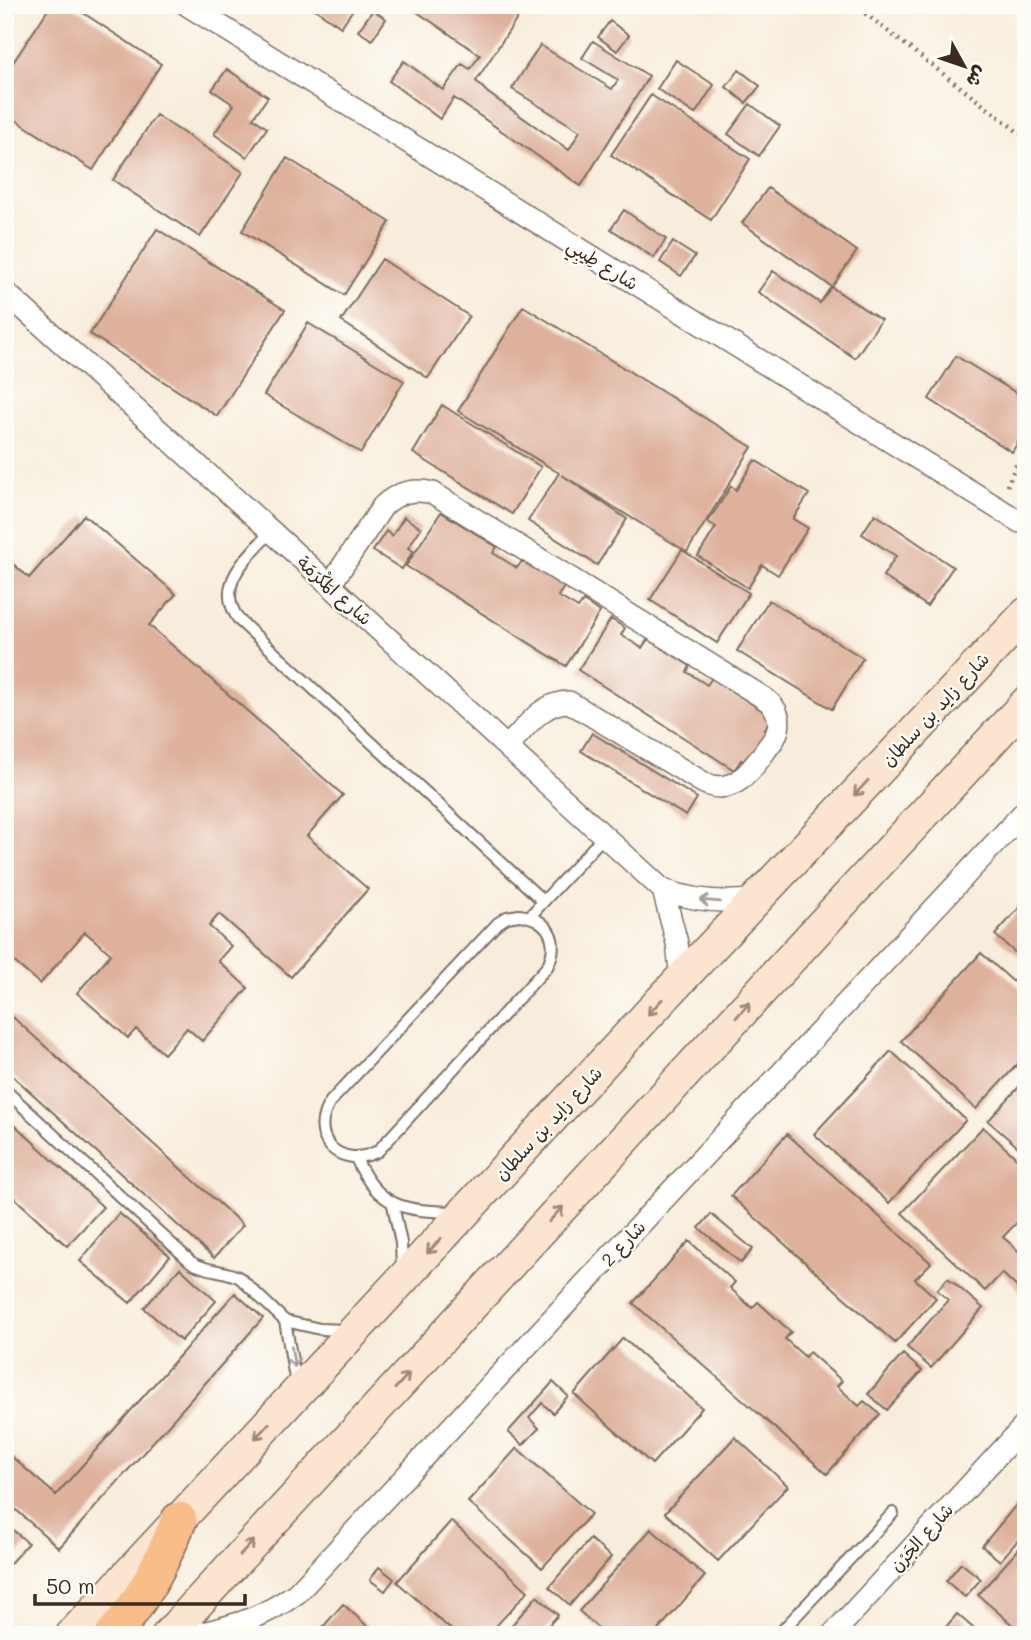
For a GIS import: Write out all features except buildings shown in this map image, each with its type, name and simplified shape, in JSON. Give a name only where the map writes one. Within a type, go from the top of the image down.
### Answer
[{"type":"main road","name":"شارع زايد بن سلطان","points":[[72,1635],[681,979],[1026,614]]},
{"type":"main road","points":[[168,1635],[1026,703]]},
{"type":"main road","points":[[113,1635],[156,1573],[179,1520]]},
{"type":"street","name":"شارع طِيبِي","points":[[187,5],[1024,526]]},
{"type":"street","name":"شارع المَكْرَمَة","points":[[5,292],[663,890],[700,901],[757,899]]},
{"type":"street","points":[[330,585],[383,506],[391,499],[411,490],[433,493],[771,702],[779,716],[778,732],[774,739],[741,780],[728,788],[704,783],[569,702],[559,702],[546,708],[508,747]]},
{"type":"street","name":"شارع 2","points":[[193,1635],[248,1621],[274,1609],[297,1593],[1026,810]]},
{"type":"street","points":[[663,890],[677,943],[681,979]]},
{"type":"street","name":"شارع الجَرْن","points":[[832,1635],[1018,1446],[1026,1424]]},
{"type":"lane","points":[[271,531],[234,575],[230,584],[230,603],[239,620],[544,901]]},
{"type":"lane","points":[[530,916],[604,836]]},
{"type":"lane","points":[[530,916],[539,920],[552,937],[552,958],[547,967],[378,1151],[356,1158],[345,1157],[335,1151],[327,1142],[322,1121],[331,1101],[498,923],[508,917],[530,916]]},
{"type":"lane","points":[[5,1090],[191,1262],[205,1269],[231,1273],[240,1278],[285,1321],[320,1329],[355,1330]]},
{"type":"lane","points":[[356,1158],[368,1182],[393,1205],[401,1243],[401,1282]]},
{"type":"lane","points":[[393,1205],[466,1213]]},
{"type":"lane","points":[[285,1321],[297,1394]]},
{"type":"lane","points":[[778,1635],[893,1513]]},
{"type":"path","points":[[853,5],[1026,138]]},
{"type":"path","points":[[1002,511],[1009,481],[1026,451]]}]
